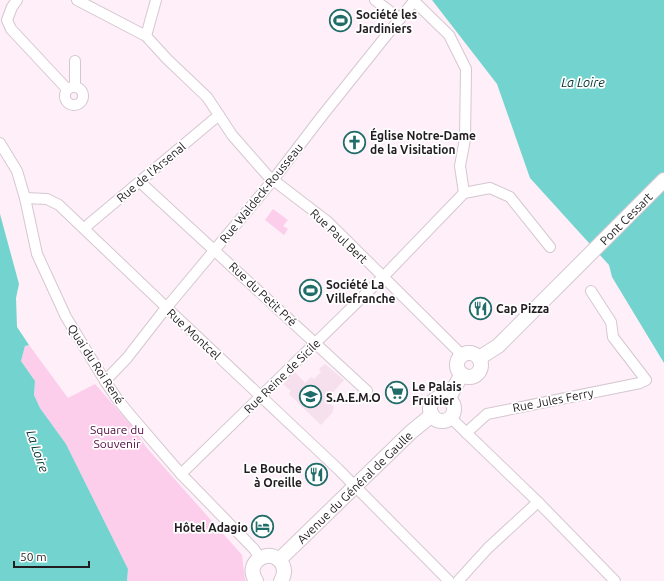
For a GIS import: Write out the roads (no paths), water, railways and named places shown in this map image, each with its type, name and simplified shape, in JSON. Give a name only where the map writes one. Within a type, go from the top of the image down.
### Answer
[{"type":"main road","name":"Pont Cessart","points":[[479,358],[498,346],[664,180]]},
{"type":"main road","points":[[471,353],[476,354],[479,358],[481,366],[478,373],[470,376],[460,372],[458,361],[462,355],[471,353]]},
{"type":"main road","points":[[448,399],[462,374]]},
{"type":"main road","points":[[440,398],[448,399],[454,406],[451,418],[441,421],[434,418],[430,411],[432,402],[440,398]]},
{"type":"main road","name":"Avenue du Général de Gaulle","points":[[279,560],[411,432],[432,415]]},
{"type":"main road","points":[[256,581],[252,570],[256,561],[260,558],[270,556],[279,560],[284,568],[281,581]]},
{"type":"street","points":[[17,0],[12,7],[7,20],[11,29],[71,88],[75,61]]},
{"type":"street","name":"Rue Paul Bert","points":[[77,0],[146,36],[167,59],[207,97],[232,136],[273,180],[328,222],[462,355]]},
{"type":"street","points":[[146,36],[156,0]]},
{"type":"street","points":[[375,0],[400,19]]},
{"type":"street","name":"Rue Waldeck-Rousseau","points":[[105,381],[127,358],[273,180],[414,1],[450,35],[466,69],[465,139],[460,166],[464,193]]},
{"type":"street","name":"Rue de l'Arsenal","points":[[85,229],[89,224],[219,116]]},
{"type":"street","name":"Quai du Roi René","points":[[0,142],[17,171],[25,198],[37,254],[66,317],[105,381],[127,412],[181,474],[254,549],[260,558]]},
{"type":"street","name":"Rue du Petit Pré","points":[[140,182],[367,391]]},
{"type":"street","points":[[464,193],[490,188],[510,197],[550,247]]},
{"type":"street","name":"Rue Reine de Sicile","points":[[181,474],[383,277],[464,193]]},
{"type":"street","name":"Rue Montcel","points":[[25,198],[47,199],[59,204],[356,486],[449,581]]},
{"type":"street","name":"Rue Jules Ferry","points":[[466,433],[487,414],[640,383],[646,380],[613,337],[611,322],[592,291]]},
{"type":"street","points":[[451,418],[538,502],[615,581]]},
{"type":"street","points":[[458,581],[488,548],[538,502]]},
{"type":"water","name":"La Loire","points":[[432,0],[664,0],[664,363],[612,277],[609,265],[530,178],[497,84]]},
{"type":"water","name":"La Loire","points":[[0,214],[19,284],[16,298],[17,327],[29,345],[25,346],[21,361],[35,381],[34,395],[40,408],[66,444],[128,569],[127,581],[0,581]]},
{"type":"place","name":"Société les Jardiniers","points":[[340,21]]},
{"type":"place","name":"Église Notre-Dame de la Visitation","points":[[354,142]]},
{"type":"place","name":"Société La Villefranche","points":[[311,291]]},
{"type":"place","name":"Cap Pizza","points":[[481,308]]},
{"type":"place","name":"Le Palais Fruitier","points":[[397,393]]},
{"type":"place","name":"S.A.E.M.O","points":[[310,397]]},
{"type":"place","name":"Le Bouche à Oreille","points":[[317,475]]},
{"type":"place","name":"Hôtel Adagio","points":[[263,527]]},
{"type":"park label","name":"Square du Souvenir","points":[[117,436]]}]
